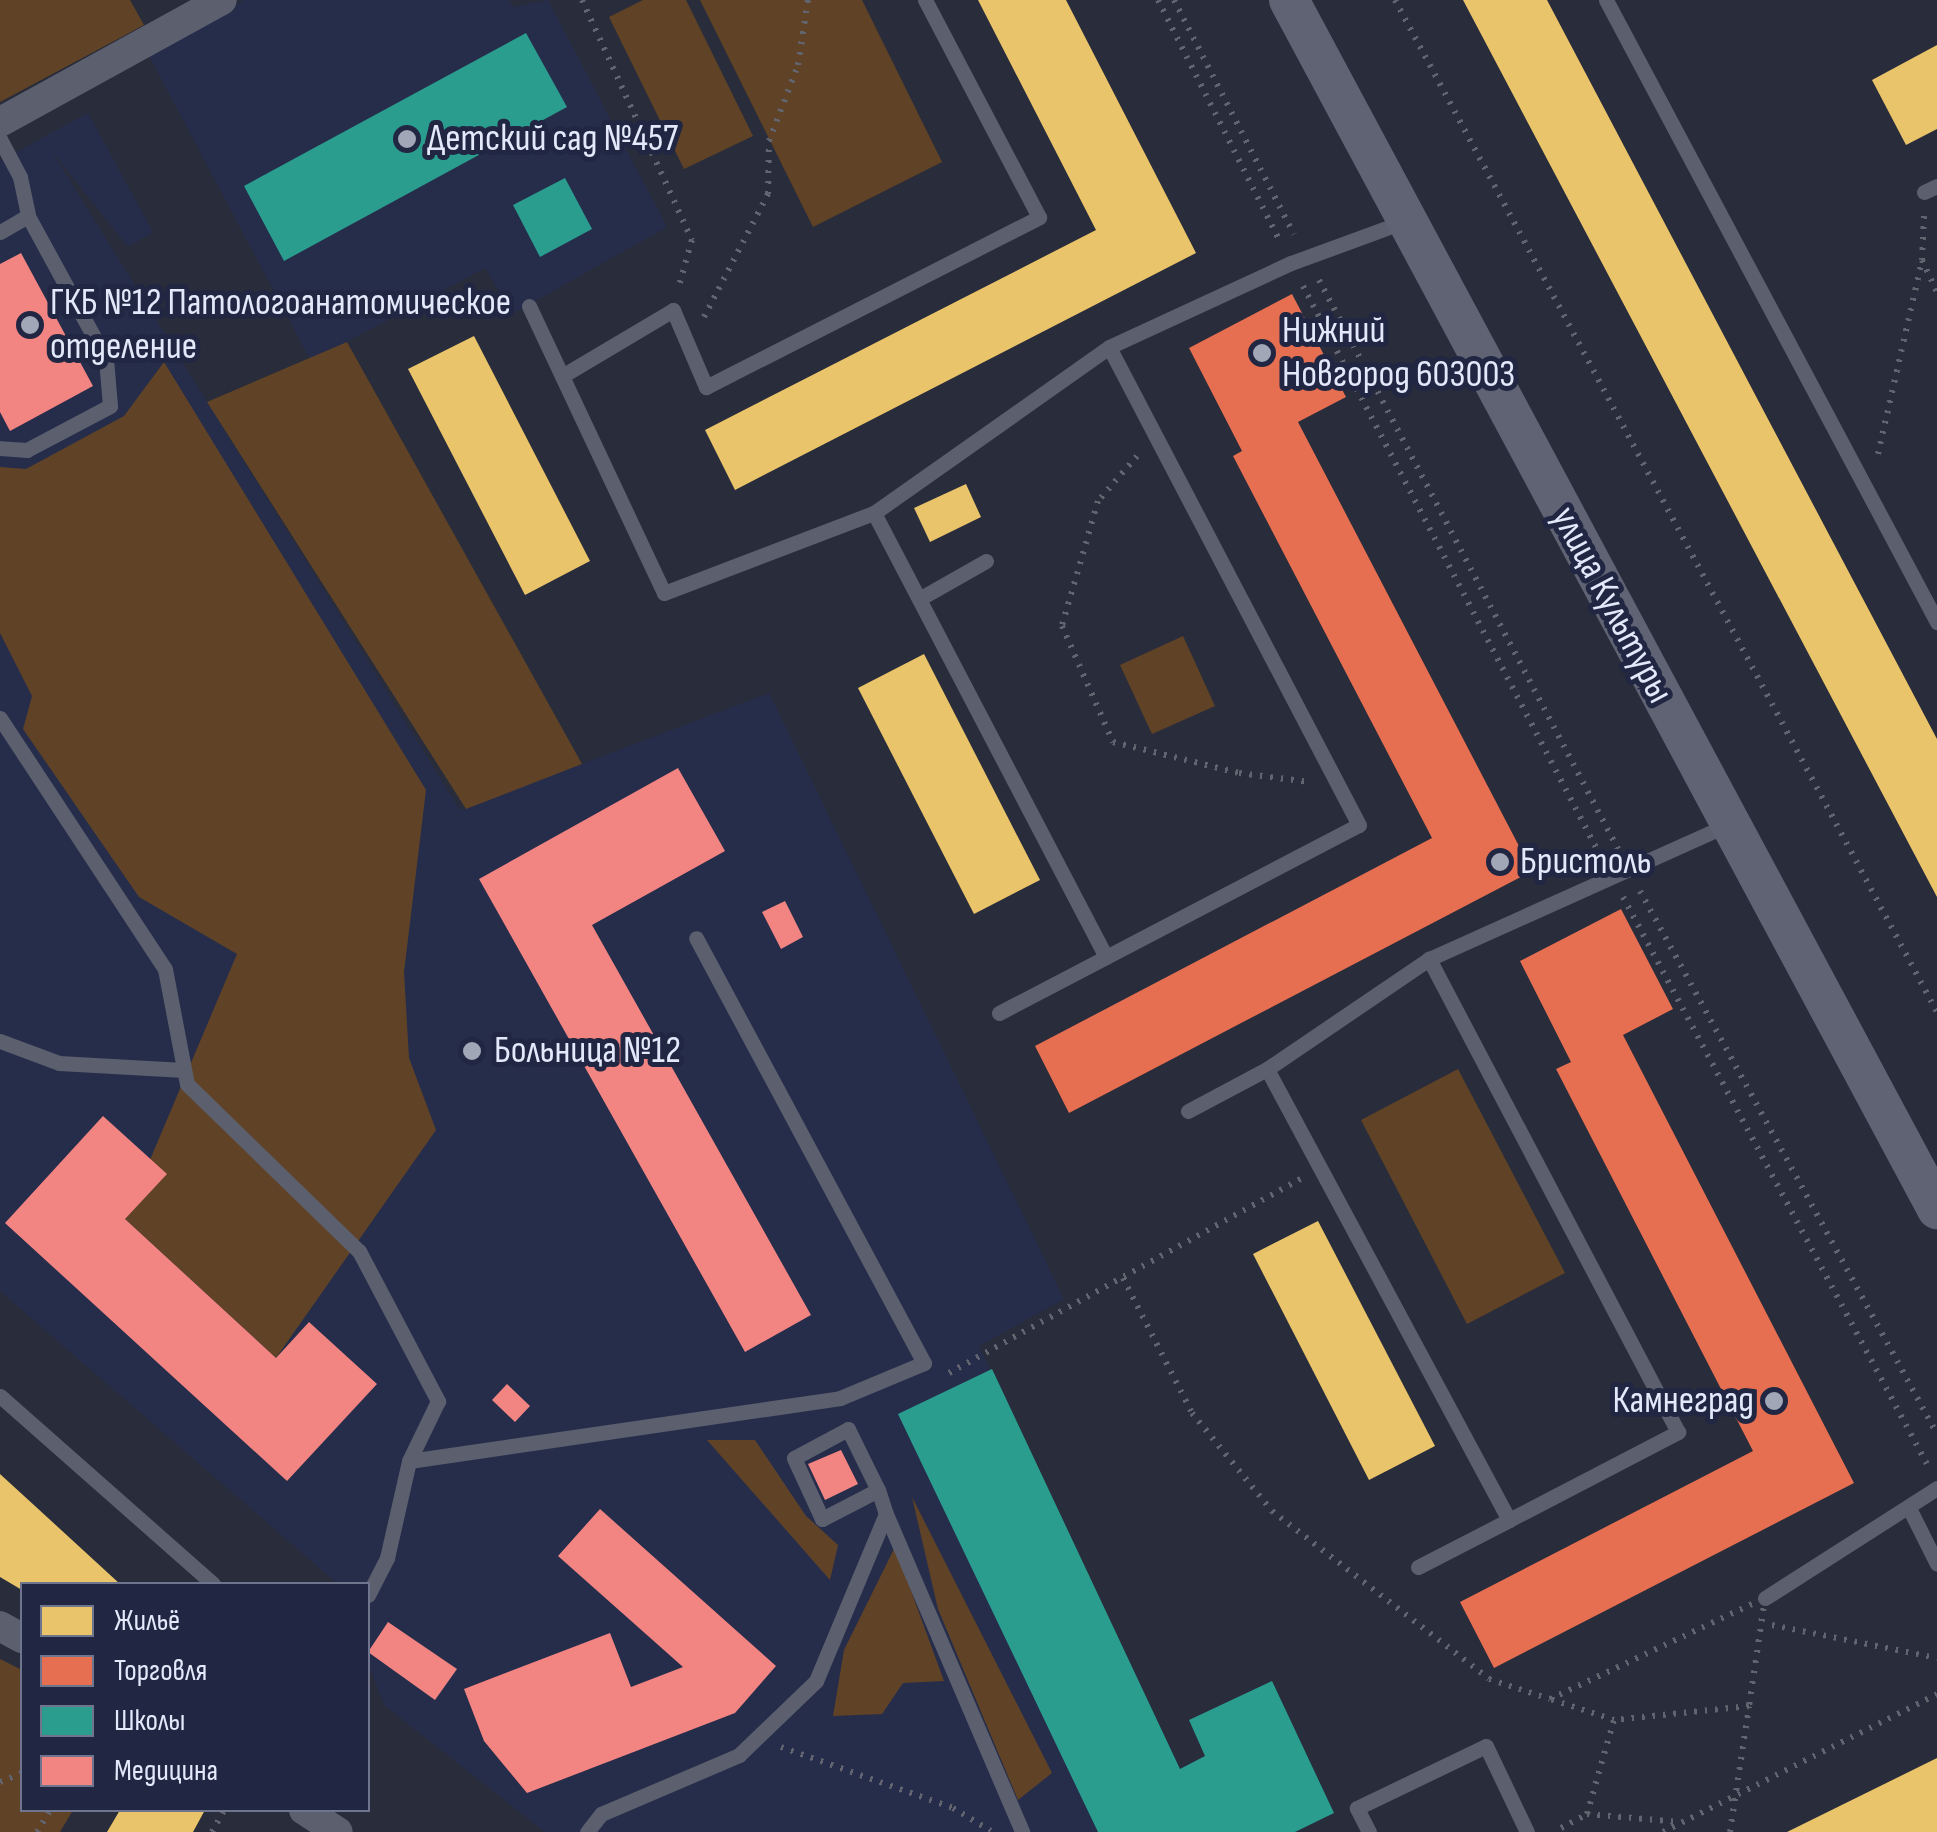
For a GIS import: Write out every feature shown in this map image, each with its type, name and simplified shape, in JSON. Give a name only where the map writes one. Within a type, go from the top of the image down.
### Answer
[{"type":"main road","name":"улица Культуры","points":[[1289,0],[1937,1209]]},
{"type":"street","points":[[0,122],[178,12],[222,0]]},
{"type":"street","points":[[307,1812],[338,1832]]},
{"type":"lane","points":[[562,376],[673,310],[706,387],[1039,218],[925,0]]},
{"type":"lane","points":[[1606,0],[1937,622]]},
{"type":"lane","points":[[0,139],[20,177],[28,216],[106,359],[110,406],[27,450],[0,448]]},
{"type":"lane","points":[[0,232],[28,216]]},
{"type":"lane","points":[[528,306],[664,593],[874,513],[1109,347],[1299,261],[1406,221]]},
{"type":"lane","points":[[999,1013],[1359,824],[1109,347]]},
{"type":"lane","points":[[874,513],[1106,957]]},
{"type":"lane","points":[[919,599],[986,562]]},
{"type":"lane","points":[[0,718],[165,969],[188,1084],[359,1251],[438,1401],[409,1462],[387,1558],[370,1591]]},
{"type":"lane","points":[[1188,1111],[1266,1069],[1429,959],[1730,824]]},
{"type":"lane","points":[[409,1462],[840,1398],[924,1363],[696,938]]},
{"type":"lane","points":[[1418,1567],[1678,1432],[1429,959]]},
{"type":"lane","points":[[0,1042],[59,1063],[184,1070]]},
{"type":"lane","points":[[1266,1069],[1509,1520]]},
{"type":"lane","points":[[0,1396],[212,1582]]},
{"type":"lane","points":[[878,1490],[822,1519],[794,1458],[848,1429],[878,1490],[1022,1832]]},
{"type":"lane","points":[[1765,1598],[1910,1510],[1937,1485]]},
{"type":"lane","points":[[1910,1510],[1937,1564]]},
{"type":"lane","points":[[586,1832],[601,1814],[739,1755],[816,1681],[886,1514]]},
{"type":"lane","points":[[1369,1832],[1357,1808],[1486,1746],[1527,1832]]},
{"type":"path","points":[[582,0],[692,240],[673,310]]},
{"type":"path","points":[[689,348],[768,194],[770,142],[798,65],[808,0]]},
{"type":"path","points":[[1158,0],[1937,1434]]},
{"type":"path","points":[[1174,0],[1299,261],[1612,879],[1937,1485]]},
{"type":"path","points":[[1396,0],[1937,1012]]},
{"type":"path","points":[[1869,494],[1922,260],[1931,189]]},
{"type":"path","points":[[1922,260],[1937,292]]},
{"type":"path","points":[[1158,440],[1121,470],[1098,501],[1062,626],[1113,742],[1239,773],[1338,785]]},
{"type":"path","points":[[934,1382],[1320,1168]]},
{"type":"path","points":[[1123,1278],[1192,1413],[1272,1511],[1489,1680],[1614,1720],[1750,1706]]},
{"type":"path","points":[[1550,1699],[1765,1598]]},
{"type":"path","points":[[1730,1832],[1765,1598]]},
{"type":"path","points":[[1762,1622],[1937,1658]]},
{"type":"path","points":[[1663,1832],[1937,1694]]},
{"type":"path","points":[[1587,1814],[1614,1720]]},
{"type":"path","points":[[756,1738],[954,1808],[993,1832]]},
{"type":"path","points":[[1560,1828],[1587,1814],[1682,1822]]},
{"type":"shaded area","points":[[0,0],[130,0],[144,25],[0,102]]},
{"type":"shaded area","name":"Детский сад №457","points":[[244,0],[508,0],[514,7],[548,0],[667,227],[512,314],[485,268],[311,361],[147,52]]},
{"type":"shaded area","points":[[643,0],[686,0],[753,136],[684,169],[609,17]]},
{"type":"shaded area","points":[[700,0],[862,0],[942,162],[813,227]]},
{"type":"shaded area","name":"Больница №12","points":[[88,113],[153,232],[128,247],[51,150],[460,810],[769,693],[1064,1299],[979,1346],[1180,1768],[1205,1756],[1189,1720],[1272,1681],[1334,1813],[1295,1832],[545,1832],[384,1705],[370,1668],[370,1582],[336,1582],[0,1291],[0,161]]},
{"type":"shaded area","points":[[347,342],[582,764],[466,809],[207,402]]},
{"type":"shaded area","points":[[164,362],[426,790],[404,972],[409,1058],[436,1130],[276,1358],[125,1219],[237,954],[139,897],[23,729],[32,696],[0,633],[0,467],[26,469],[124,416]]},
{"type":"shaded area","points":[[1183,636],[1215,706],[1152,734],[1120,665]]},
{"type":"shaded area","points":[[1458,1069],[1565,1273],[1467,1324],[1361,1120]]},
{"type":"shaded area","points":[[707,1440],[755,1440],[806,1516],[838,1545],[830,1580]]},
{"type":"shaded area","points":[[912,1497],[1052,1773],[1018,1800],[938,1609]]},
{"type":"shaded area","points":[[895,1547],[944,1681],[903,1683],[882,1714],[833,1716],[844,1650]]},
{"type":"shaded area","points":[[0,1659],[20,1669],[20,1812],[72,1812],[60,1832],[0,1832]]},
{"type":"building: Жильё","points":[[978,0],[1066,0],[1196,253],[735,490],[705,430],[1096,230]]},
{"type":"building: Жильё","points":[[1463,0],[1547,0],[1937,739],[1937,897]]},
{"type":"building: Жильё","points":[[1937,45],[1937,129],[1906,145],[1872,80]]},
{"type":"building: Жильё","points":[[474,336],[590,561],[525,595],[408,369]]},
{"type":"building: Жильё","points":[[966,484],[981,517],[930,542],[914,508]]},
{"type":"building: Жильё","points":[[924,654],[1040,880],[974,914],[858,688]]},
{"type":"building: Жильё","points":[[1318,1221],[1435,1446],[1369,1480],[1253,1254]]},
{"type":"building: Жильё","points":[[0,1474],[118,1582],[20,1582],[20,1589],[0,1577]]},
{"type":"building: Жильё","points":[[1937,1758],[1937,1832],[1787,1832]]},
{"type":"building: Жильё","points":[[119,1812],[204,1812],[193,1832],[107,1832]]},
{"type":"building: Торговля","points":[[1292,294],[1346,397],[1298,422],[1532,871],[1069,1113],[1035,1046],[1432,838],[1233,456],[1242,451],[1189,348]]},
{"type":"building: Торговля","points":[[1621,909],[1673,1009],[1623,1035],[1854,1483],[1494,1668],[1460,1602],[1753,1451],[1556,1069],[1571,1062],[1520,961]]},
{"type":"building: Школы","points":[[526,33],[567,107],[284,261],[244,186]]},
{"type":"building: Школы","points":[[565,178],[592,229],[540,257],[513,205]]},
{"type":"building: Школы","points":[[992,1369],[1180,1769],[1205,1756],[1189,1720],[1272,1681],[1334,1813],[1295,1832],[1098,1832],[898,1414]]},
{"type":"building: Медицина","name":"ГКБ №12 Патологоанатомическое отделение","points":[[21,253],[93,386],[10,431],[0,412],[0,264]]},
{"type":"building: Медицина","points":[[678,768],[725,851],[592,925],[811,1315],[745,1352],[479,879]]},
{"type":"building: Медицина","points":[[785,901],[803,937],[781,949],[762,912]]},
{"type":"building: Медицина","points":[[103,1116],[167,1174],[125,1219],[276,1358],[309,1322],[377,1384],[287,1481],[5,1223]]},
{"type":"building: Медицина","points":[[507,1384],[530,1406],[515,1422],[492,1400]]},
{"type":"building: Медицина","points":[[841,1450],[858,1484],[825,1500],[808,1464]]},
{"type":"building: Медицина","points":[[600,1509],[776,1666],[735,1713],[527,1793],[484,1741],[464,1689],[610,1633],[631,1687],[683,1667],[558,1556]]},
{"type":"building: Медицина","points":[[388,1622],[457,1669],[435,1700],[370,1653]]},
{"type":"place","name":"Детский сад №457","points":[[407,139]]},
{"type":"place","name":"ГКБ №12 Патологоанатомическое отделение","points":[[30,325]]},
{"type":"place","name":"Нижний Новгород 603003","points":[[1262,353]]},
{"type":"place","name":"Бристоль","points":[[1500,862]]},
{"type":"place","name":"Больница №12","points":[[472,1051]]},
{"type":"place","name":"Камнеград","points":[[1774,1401]]}]
